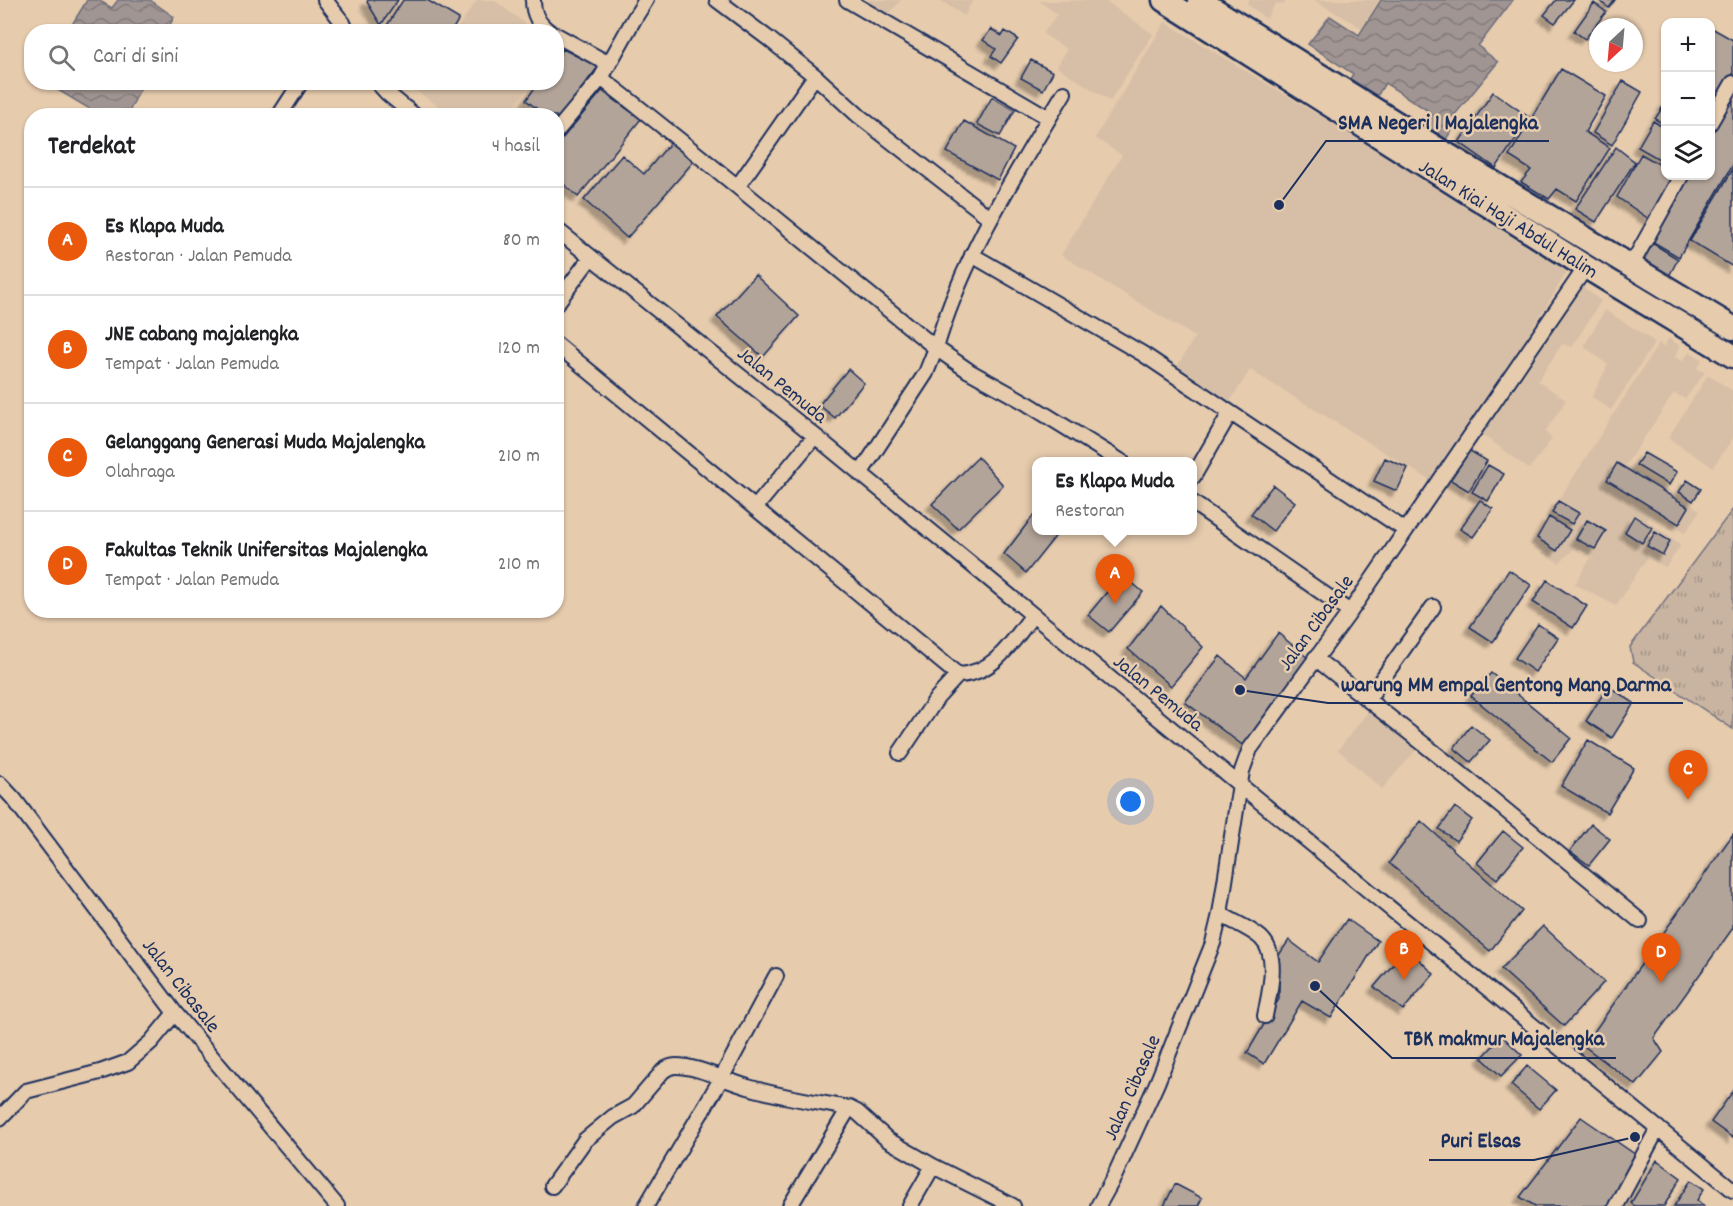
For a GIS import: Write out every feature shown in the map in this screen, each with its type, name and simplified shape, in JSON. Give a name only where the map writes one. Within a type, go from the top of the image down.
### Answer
[{"type":"main road","name":"Jalan Kiai Haji Abdul Halim","points":[[1164,0],[1586,267],[1733,356]]},
{"type":"main road","name":"Jalan Kiai Haji Abdul Halim","points":[[1199,0],[1733,328]]},
{"type":"street","points":[[325,0],[339,24]]},
{"type":"street","points":[[533,0],[533,11],[541,24]]},
{"type":"street","points":[[564,122],[601,78],[646,0]]},
{"type":"street","points":[[717,0],[815,76],[859,116],[990,218]]},
{"type":"street","points":[[848,0],[1048,118]]},
{"type":"street","points":[[564,40],[609,64]]},
{"type":"street","points":[[738,186],[815,76]]},
{"type":"street","points":[[601,78],[738,186],[936,348],[969,371],[1114,457]]},
{"type":"street","points":[[1715,114],[1733,83]]},
{"type":"street","points":[[284,108],[296,90]]},
{"type":"street","points":[[384,90],[405,108]]},
{"type":"street","points":[[860,474],[926,373],[958,282],[990,218],[1064,93]]},
{"type":"street","points":[[1631,266],[1679,180]]},
{"type":"street","name":"Jalan Pemuda","points":[[564,235],[815,436],[1733,1190]]},
{"type":"street","points":[[972,255],[1143,354],[1405,530]]},
{"type":"street","points":[[564,293],[591,257]]},
{"type":"street","name":"Jalan Cibasale","points":[[1098,1206],[1157,1083],[1213,943],[1220,914],[1242,771],[1250,749],[1350,612],[1586,267]]},
{"type":"street","points":[[564,351],[958,675],[971,675],[987,668],[1000,657],[1032,616]]},
{"type":"street","points":[[1197,470],[1230,413]]},
{"type":"street","points":[[755,507],[815,436]]},
{"type":"street","points":[[1197,506],[1350,612]]},
{"type":"street","points":[[1368,699],[1433,607]]},
{"type":"street","points":[[1315,658],[1640,921]]},
{"type":"street","points":[[900,753],[937,698],[958,675]]},
{"type":"street","name":"Jalan Cibasale","points":[[0,784],[14,799],[175,1013],[337,1206]]},
{"type":"street","points":[[1220,914],[1262,939],[1271,956],[1270,990],[1265,1016]]},
{"type":"street","points":[[646,1206],[721,1079],[776,976]]},
{"type":"street","points":[[0,1118],[26,1091],[100,1072],[128,1062],[151,1042],[175,1013]]},
{"type":"street","points":[[552,1186],[585,1140],[612,1118],[633,1106],[669,1067],[691,1069],[791,1098],[849,1108],[857,1112],[888,1140],[933,1166],[1013,1206]]},
{"type":"street","points":[[790,1206],[849,1108]]},
{"type":"street","points":[[1616,1206],[1658,1128]]},
{"type":"street","points":[[910,1206],[933,1166]]},
{"type":"shaded area","points":[[477,0],[494,0],[526,24],[460,24]]},
{"type":"shaded area","points":[[862,0],[901,0],[886,17]]},
{"type":"shaded area","points":[[940,0],[973,0],[964,16]]},
{"type":"shaded area","points":[[1104,0],[1153,34],[1110,101],[1057,67],[1067,49],[1043,34],[1057,14],[1039,1]]},
{"type":"shaded area","points":[[1249,0],[1287,0],[1283,5],[1276,3],[1266,19],[1247,4]]},
{"type":"shaded area","points":[[1314,0],[1379,0],[1362,28]]},
{"type":"shaded area","points":[[1165,22],[1570,267],[1438,485],[1250,370],[1227,406],[1173,373],[1195,337],[1061,255],[1122,155],[1095,138]]},
{"type":"shaded area","points":[[415,90],[527,90],[514,108],[441,108]]},
{"type":"shaded area","points":[[1580,285],[1601,301],[1572,347],[1562,344],[1538,381],[1566,400],[1545,432],[1552,439],[1529,469],[1479,432]]},
{"type":"shaded area","points":[[1605,310],[1655,342],[1611,410],[1592,397],[1608,365],[1584,346]]},
{"type":"shaded area","points":[[1669,338],[1680,346],[1675,357],[1682,361],[1690,352],[1702,359],[1697,369],[1705,372],[1685,399],[1674,393],[1626,465],[1700,510],[1685,533],[1650,514],[1647,521],[1681,545],[1666,567],[1647,558],[1616,606],[1575,584],[1592,556],[1575,548],[1559,563],[1530,545],[1659,343],[1663,347]]},
{"type":"shaded area","points":[[1708,375],[1733,391],[1733,438],[1713,467],[1668,438]]},
{"type":"shaded area","points":[[1371,708],[1417,749],[1382,789],[1338,750]]},
{"type":"green space","points":[[1733,509],[1733,729],[1633,662],[1630,647]]},
{"type":"water","points":[[87,0],[98,0],[112,8],[118,0],[150,0],[174,17],[170,24],[72,24]]},
{"type":"water","points":[[1381,0],[1513,0],[1478,46],[1498,62],[1452,118],[1458,122],[1446,139],[1422,123],[1430,112],[1385,83],[1376,98],[1350,79],[1353,74],[1308,44],[1330,16],[1359,35]]},
{"type":"water","points":[[58,90],[140,90],[131,108],[88,108]]},
{"type":"building","points":[[368,0],[398,0],[382,24],[367,2]]},
{"type":"building","points":[[403,0],[427,0],[459,19],[456,24],[388,24]]},
{"type":"building","points":[[1556,0],[1574,0],[1555,23],[1544,15]]},
{"type":"building","points":[[1598,0],[1615,0],[1609,8]]},
{"type":"building","points":[[1594,3],[1606,12],[1601,18],[1589,18],[1589,34],[1585,39],[1574,31]]},
{"type":"building","points":[[991,29],[1002,36],[1005,31],[1018,39],[1001,63],[991,56],[996,49],[983,40]]},
{"type":"building","points":[[1715,30],[1733,40],[1733,77],[1715,108]]},
{"type":"building","points":[[564,50],[598,67],[564,112],[564,108],[536,108],[526,100],[533,90],[564,90]]},
{"type":"building","points":[[1031,60],[1053,72],[1043,90],[1021,78]]},
{"type":"building","points":[[1561,69],[1606,96],[1585,132],[1610,148],[1576,201],[1557,189],[1549,199],[1521,182],[1531,170],[1509,156]]},
{"type":"building","points":[[1623,81],[1642,92],[1612,145],[1593,133]]},
{"type":"building","points":[[1733,87],[1733,165],[1679,257],[1650,240],[1683,180],[1715,180],[1715,119]]},
{"type":"building","points":[[602,91],[641,119],[578,197],[564,184],[564,136]]},
{"type":"building","points":[[1493,92],[1530,118],[1496,168],[1459,142]]},
{"type":"building","points":[[992,97],[1015,110],[1000,136],[977,124]]},
{"type":"building","points":[[1661,110],[1661,122],[1655,119]]},
{"type":"building","points":[[964,121],[1014,149],[998,180],[947,152]]},
{"type":"building","points":[[1653,121],[1661,126],[1661,160],[1638,147]]},
{"type":"building","points":[[671,142],[694,161],[627,238],[584,200],[622,155],[644,174]]},
{"type":"building","points":[[1616,147],[1635,162],[1596,222],[1575,209]]},
{"type":"building","points":[[1641,154],[1661,165],[1661,180],[1674,180],[1649,219],[1617,197]]},
{"type":"building","points":[[1733,169],[1733,267],[1690,241]]},
{"type":"building","points":[[1652,243],[1678,259],[1668,278],[1642,260]]},
{"type":"building","points":[[755,275],[799,316],[763,357],[717,317]]},
{"type":"building","points":[[848,369],[864,383],[835,418],[819,405]]},
{"type":"building","points":[[1467,449],[1487,461],[1469,491],[1449,479]]},
{"type":"building","points":[[1644,453],[1677,472],[1669,485],[1636,465]]},
{"type":"building","points":[[978,457],[1003,485],[958,529],[932,504]]},
{"type":"building","points":[[1385,458],[1408,468],[1397,491],[1374,481]]},
{"type":"building","points":[[1617,463],[1689,507],[1679,524],[1607,480]]},
{"type":"building","points":[[1488,465],[1504,474],[1488,501],[1472,492]]},
{"type":"building","points":[[1687,480],[1701,489],[1693,501],[1679,492]]},
{"type":"building","points":[[1273,485],[1295,502],[1273,531],[1251,514]]},
{"type":"building","points":[[1480,500],[1493,509],[1473,537],[1460,529]]},
{"type":"building","points":[[1558,501],[1579,513],[1572,524],[1552,513]]},
{"type":"building","points":[[1634,516],[1652,528],[1642,543],[1625,532]]},
{"type":"building","points":[[1032,517],[1032,535],[1056,535],[1026,573],[1004,554]]},
{"type":"building","points":[[1549,517],[1570,530],[1557,551],[1537,538]]},
{"type":"building","points":[[1587,520],[1606,531],[1595,549],[1576,539]]},
{"type":"building","points":[[1655,532],[1670,541],[1663,555],[1647,546]]},
{"type":"building","points":[[1509,570],[1531,585],[1493,642],[1470,627]]},
{"type":"building","points":[[1122,574],[1143,592],[1109,632],[1088,615]]},
{"type":"building","points":[[1547,580],[1587,606],[1573,628],[1533,602]]},
{"type":"building","points":[[1161,606],[1203,647],[1171,686],[1128,649]]},
{"type":"building","points":[[1538,624],[1558,638],[1535,672],[1515,658]]},
{"type":"building","points":[[1278,633],[1309,659],[1245,747],[1185,702],[1220,656],[1246,678]]},
{"type":"building","points":[[1491,673],[1571,738],[1552,762],[1471,696]]},
{"type":"building","points":[[1608,686],[1634,703],[1612,738],[1586,721]]},
{"type":"building","points":[[1471,725],[1490,740],[1471,762],[1454,748]]},
{"type":"building","points":[[1588,740],[1634,768],[1607,813],[1561,786]]},
{"type":"building","points":[[1455,807],[1472,820],[1456,841],[1439,829]]},
{"type":"building","points":[[1421,821],[1522,911],[1490,951],[1389,863]]},
{"type":"building","points":[[1591,824],[1610,839],[1589,865],[1570,851]]},
{"type":"building","points":[[1503,831],[1523,847],[1497,879],[1477,863]]},
{"type":"building","points":[[1733,834],[1733,928],[1654,1038],[1663,1052],[1636,1085],[1584,1046]]},
{"type":"building","points":[[1347,919],[1378,941],[1331,1018],[1302,1001],[1264,1064],[1247,1053],[1279,999],[1279,955],[1289,940],[1318,962]]},
{"type":"building","points":[[1543,926],[1604,982],[1564,1026],[1501,969]]},
{"type":"building","points":[[1407,948],[1434,974],[1403,1010],[1374,987]]},
{"type":"building","points":[[1502,1036],[1522,1055],[1501,1076],[1482,1058]]},
{"type":"building","points":[[1527,1066],[1556,1090],[1539,1109],[1511,1085]]},
{"type":"building","points":[[1733,1091],[1733,1138],[1711,1122]]},
{"type":"building","points":[[1581,1117],[1639,1157],[1610,1206],[1535,1206],[1520,1197]]},
{"type":"building","points":[[1657,1160],[1681,1178],[1664,1206],[1635,1206],[1631,1203]]},
{"type":"building","points":[[1691,1180],[1704,1189],[1697,1200],[1704,1206],[1674,1206]]},
{"type":"building","points":[[1175,1184],[1202,1198],[1198,1206],[1164,1206]]},
{"type":"place","name":"SMA Negeri 1 Majalengka","points":[[1279,205]]},
{"type":"place","name":"Es Klapa Muda","points":[[1115,604]]},
{"type":"place","name":"warung MM empal Gentong Mang Darma","points":[[1240,690]]},
{"type":"place","name":"Gelanggang Generasi Muda Majalengka","points":[[1688,800]]},
{"type":"place","name":"JNE cabang majalengka","points":[[1404,980]]},
{"type":"place","name":"Fakultas Teknik Unifersitas Majalengka","points":[[1661,983]]},
{"type":"place","name":"TBK makmur Majalengka","points":[[1315,986]]},
{"type":"place","name":"Puri Elsas","points":[[1635,1137]]}]
